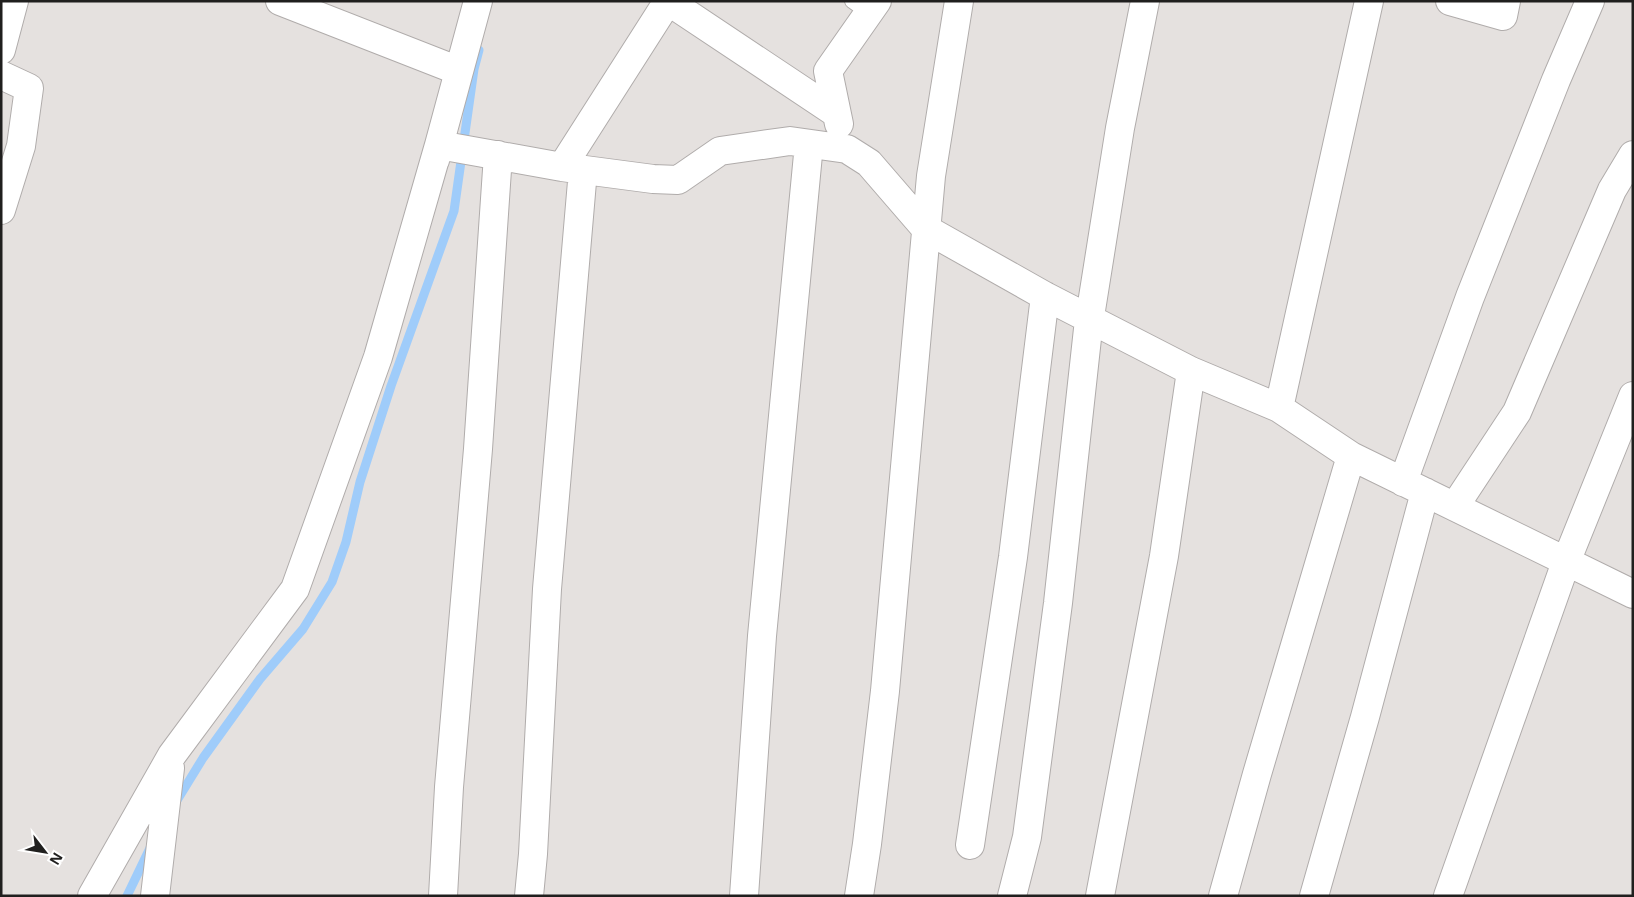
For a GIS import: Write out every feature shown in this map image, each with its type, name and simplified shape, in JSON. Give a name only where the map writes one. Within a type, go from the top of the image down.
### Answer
[{"type":"street","points":[[1,50],[14,1]]},
{"type":"street","points":[[280,1],[459,71]]},
{"type":"street","points":[[92,896],[172,755],[294,589],[378,357],[435,160],[478,1]]},
{"type":"street","points":[[529,896],[573,168],[668,1],[836,113]]},
{"type":"street","points":[[859,896],[885,691],[931,176],[959,1]]},
{"type":"street","points":[[1012,896],[1028,828],[1058,603],[1090,319],[1120,128],[1145,1]]},
{"type":"street","points":[[1279,408],[1369,1]]},
{"type":"street","points":[[1450,1],[1503,16],[1506,1]]},
{"type":"street","points":[[1314,896],[1364,717],[1414,487],[1470,297],[1556,80],[1590,1]]},
{"type":"street","points":[[847,149],[836,113],[828,71],[866,5]]},
{"type":"street","points":[[1,75],[29,88],[21,146],[1,210]]},
{"type":"street","points":[[435,160],[439,145],[573,168],[653,179],[678,180],[720,151],[790,142],[847,149],[869,163],[926,229],[1045,296],[1190,372],[1279,408],[1351,456],[1633,594]]},
{"type":"street","points":[[744,896],[762,636],[810,144]]},
{"type":"street","points":[[443,896],[448,786],[477,458],[498,155]]},
{"type":"street","points":[[1454,506],[1517,412],[1612,190],[1633,155]]},
{"type":"street","points":[[970,845],[1013,557],[1045,296]]},
{"type":"street","points":[[1100,896],[1164,556],[1190,372]]},
{"type":"street","points":[[1448,896],[1566,562],[1633,396]]},
{"type":"street","points":[[1223,896],[1351,456]]},
{"type":"street","points":[[155,896],[172,755]]},
{"type":"waterway","points":[[176,802],[203,758],[260,679],[303,629],[332,582],[346,542],[360,482],[391,386],[454,211],[474,69],[479,50]]},
{"type":"waterway","points":[[127,896],[151,846]]}]
